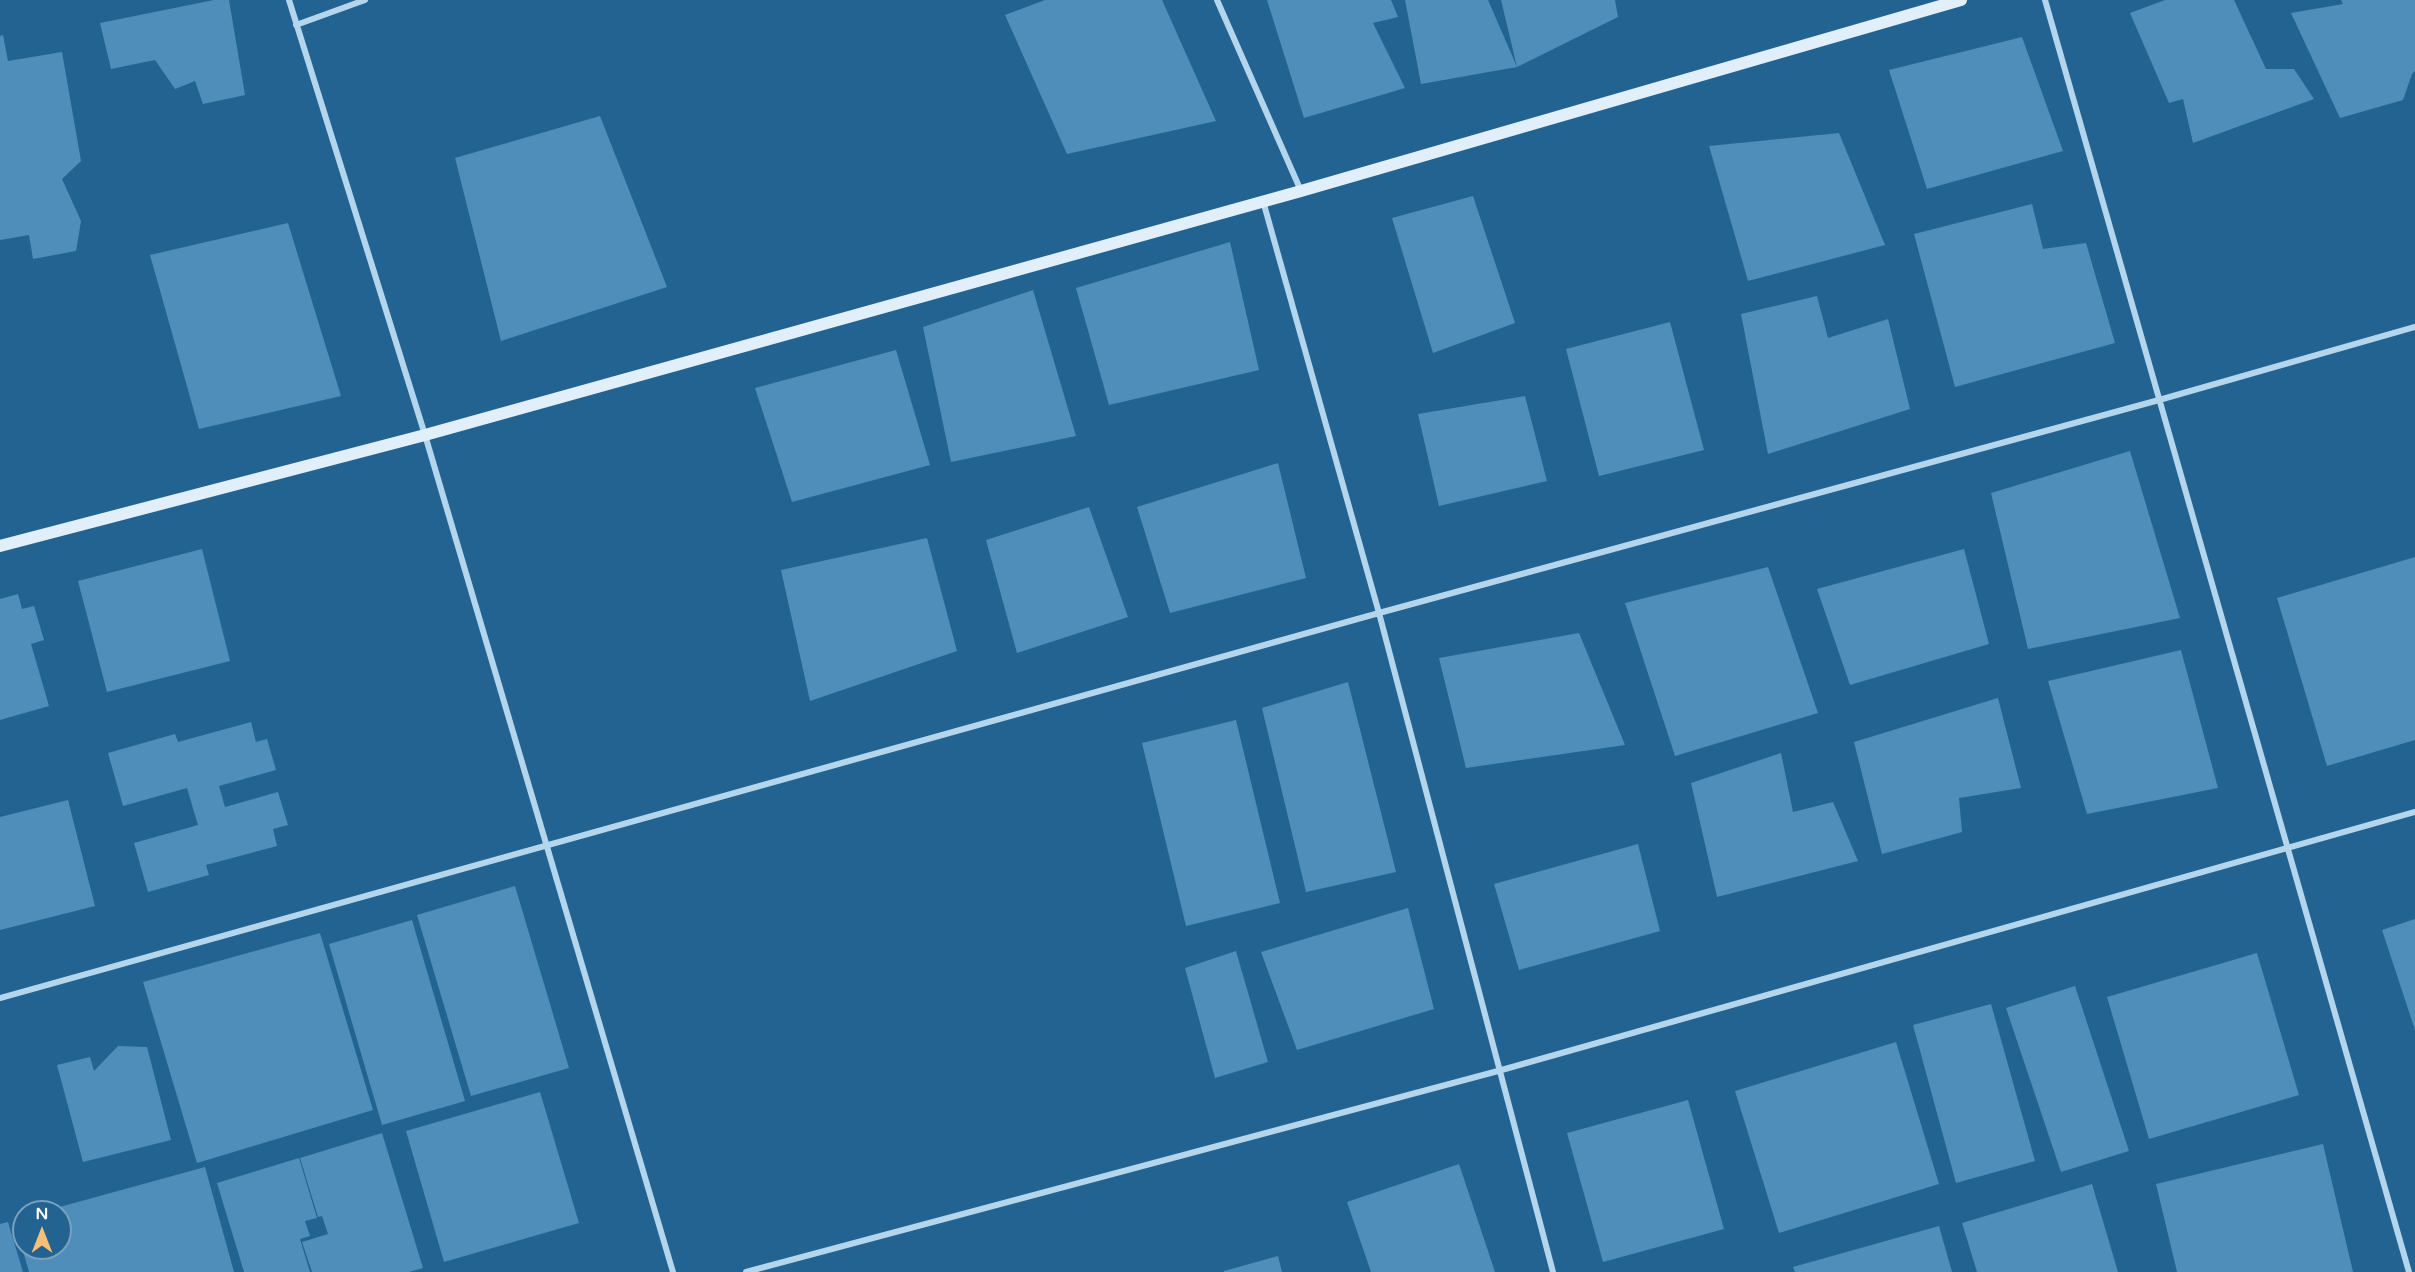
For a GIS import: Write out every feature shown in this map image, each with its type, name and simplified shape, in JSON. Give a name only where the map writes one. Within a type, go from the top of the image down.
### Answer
[{"type":"main road","points":[[0,546],[425,435],[1301,191],[1961,0]]},
{"type":"street","points":[[289,0],[425,435],[673,1272]]},
{"type":"street","points":[[296,25],[365,0]]},
{"type":"street","points":[[1217,0],[1301,191]]},
{"type":"street","points":[[2045,0],[2409,1272]]},
{"type":"street","points":[[1262,200],[1379,613],[1498,1071],[1553,1272]]},
{"type":"street","points":[[0,998],[1379,613],[2159,400],[2415,327]]},
{"type":"street","points":[[746,1272],[1498,1071],[2415,812]]},
{"type":"building","points":[[214,0],[229,0],[245,95],[203,104],[195,81],[175,89],[155,60],[111,69],[100,23]]},
{"type":"building","points":[[1045,0],[1162,0],[1216,121],[1067,154],[1005,15]]},
{"type":"building","points":[[1267,0],[1391,0],[1398,17],[1373,23],[1405,88],[1304,118]]},
{"type":"building","points":[[1405,0],[1488,0],[1517,67],[1421,84]]},
{"type":"building","points":[[1501,0],[1615,0],[1618,17],[1517,67]]},
{"type":"building","points":[[2165,0],[2234,0],[2266,69],[2294,69],[2314,99],[2193,143],[2183,99],[2169,103],[2130,13]]},
{"type":"building","points":[[2341,0],[2415,0],[2415,71],[2403,100],[2340,118],[2291,13],[2343,4]]},
{"type":"building","points":[[3,35],[8,61],[62,52],[81,161],[62,179],[81,221],[76,251],[33,259],[29,235],[0,240],[0,36]]},
{"type":"building","points":[[2022,37],[2063,151],[1927,189],[1889,70]]},
{"type":"building","points":[[600,116],[667,287],[501,341],[455,158]]},
{"type":"building","points":[[1839,133],[1885,245],[1748,281],[1709,146]]},
{"type":"building","points":[[1473,196],[1515,323],[1433,353],[1392,218]]},
{"type":"building","points":[[2032,204],[2043,249],[2086,243],[2115,343],[1955,387],[1914,234]]},
{"type":"building","points":[[288,223],[341,396],[199,429],[150,255]]},
{"type":"building","points":[[1230,242],[1259,370],[1109,405],[1076,288]]},
{"type":"building","points":[[1033,290],[1076,436],[951,462],[923,327]]},
{"type":"building","points":[[1817,296],[1828,338],[1888,319],[1910,409],[1768,454],[1741,314]]},
{"type":"building","points":[[1670,322],[1704,450],[1599,476],[1566,349]]},
{"type":"building","points":[[896,350],[930,465],[792,502],[755,388]]},
{"type":"building","points":[[1525,396],[1547,481],[1439,506],[1418,414]]},
{"type":"building","points":[[2130,451],[2180,618],[2028,649],[1991,493]]},
{"type":"building","points":[[1278,463],[1306,578],[1170,613],[1137,507]]},
{"type":"building","points":[[1089,507],[1128,617],[1017,653],[986,540]]},
{"type":"building","points":[[927,538],[957,651],[810,701],[781,570]]},
{"type":"building","points":[[202,549],[230,661],[107,692],[78,581]]},
{"type":"building","points":[[1964,549],[1989,644],[1850,685],[1817,589]]},
{"type":"building","points":[[2415,557],[2415,740],[2327,766],[2277,598]]},
{"type":"building","points":[[1768,567],[1818,713],[1675,756],[1625,603]]},
{"type":"building","points":[[18,594],[22,609],[34,606],[44,640],[31,644],[49,706],[0,720],[0,599]]},
{"type":"building","points":[[1579,633],[1625,745],[1466,768],[1439,658]]},
{"type":"building","points":[[2181,650],[2218,788],[2087,814],[2048,681]]},
{"type":"building","points":[[1348,682],[1396,872],[1306,892],[1262,708]]},
{"type":"building","points":[[1998,698],[2021,788],[1959,798],[1962,832],[1882,854],[1854,742]]},
{"type":"building","points":[[1236,720],[1280,903],[1186,926],[1142,743]]},
{"type":"building","points":[[251,722],[256,742],[267,739],[276,770],[219,786],[225,807],[278,792],[288,825],[273,829],[277,846],[206,865],[209,875],[148,892],[134,843],[198,825],[187,788],[123,806],[108,753],[175,734],[178,742]]},
{"type":"building","points":[[1781,753],[1793,812],[1833,802],[1858,861],[1717,897],[1691,783]]},
{"type":"building","points":[[68,800],[95,906],[0,930],[0,817]]},
{"type":"building","points":[[1638,844],[1660,931],[1519,970],[1494,884]]},
{"type":"building","points":[[515,886],[569,1068],[471,1096],[417,915]]},
{"type":"building","points":[[1408,908],[1434,1009],[1297,1050],[1261,952]]},
{"type":"building","points":[[2415,919],[2415,1030],[2382,930]]},
{"type":"building","points":[[412,920],[465,1101],[382,1125],[329,944]]},
{"type":"building","points":[[320,933],[373,1110],[197,1163],[143,982]]},
{"type":"building","points":[[1236,951],[1268,1062],[1215,1078],[1185,968]]},
{"type":"building","points":[[2257,953],[2299,1095],[2149,1139],[2107,997]]},
{"type":"building","points":[[2075,986],[2129,1151],[2061,1172],[2006,1008]]},
{"type":"building","points":[[1991,1004],[2035,1161],[1956,1183],[1913,1025]]},
{"type":"building","points":[[1896,1042],[1939,1184],[1779,1233],[1735,1091]]},
{"type":"building","points":[[118,1046],[147,1047],[171,1140],[83,1162],[57,1065],[90,1057],[94,1071]]},
{"type":"building","points":[[540,1092],[579,1223],[444,1262],[406,1131]]},
{"type":"building","points":[[1688,1100],[1724,1229],[1603,1262],[1567,1133]]},
{"type":"building","points":[[382,1133],[423,1268],[409,1272],[312,1272],[302,1242],[328,1234],[322,1216],[318,1217],[300,1158]]},
{"type":"building","points":[[2323,1144],[2353,1272],[2177,1272],[2156,1184]]},
{"type":"building","points":[[299,1158],[317,1218],[305,1221],[310,1236],[300,1239],[310,1272],[244,1272],[217,1183]]},
{"type":"building","points":[[1459,1164],[1495,1272],[1371,1272],[1347,1202]]},
{"type":"building","points":[[205,1167],[234,1272],[29,1272],[26,1260],[72,1260],[72,1204]]},
{"type":"building","points":[[2092,1184],[2118,1272],[1977,1272],[1962,1223]]},
{"type":"building","points":[[8,1222],[12,1235],[12,1260],[19,1260],[23,1272],[0,1272],[0,1224]]},
{"type":"building","points":[[1939,1226],[1952,1272],[1795,1272],[1793,1267]]},
{"type":"building","points":[[1278,1256],[1282,1272],[1224,1272],[1224,1271]]}]
